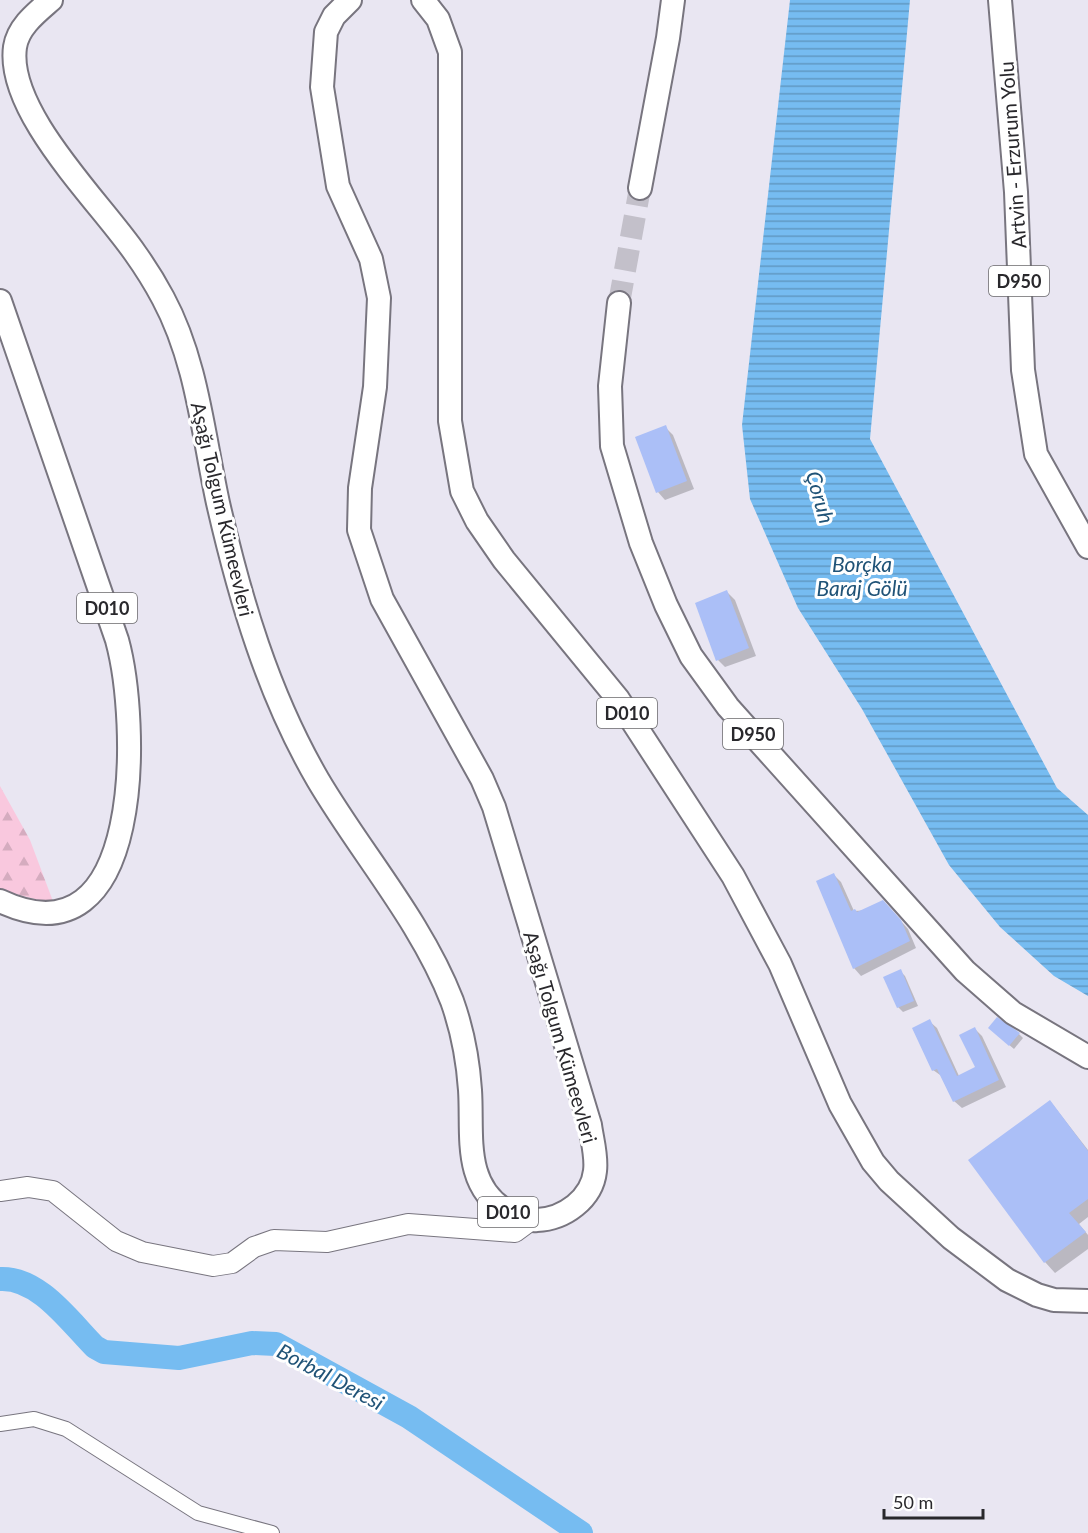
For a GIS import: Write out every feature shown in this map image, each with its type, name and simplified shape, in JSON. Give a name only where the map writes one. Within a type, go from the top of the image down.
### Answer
[{"type":"main road","name":"Aşağı Tolgum Kümeevleri","points":[[51,0],[25,24],[15,45],[20,87],[40,128],[135,253],[163,299],[181,338],[190,369],[230,556],[261,656],[297,741],[319,781],[423,944],[452,1002],[466,1056],[471,1150],[474,1170],[482,1188],[503,1210],[530,1221],[548,1220],[579,1203],[588,1192],[595,1172],[590,1125],[494,807],[482,779],[382,599],[359,530],[360,488],[375,387],[379,298],[371,259],[338,186],[331,154],[322,87],[326,32],[334,16],[350,0]]},
{"type":"main road","name":"D010","points":[[423,0],[438,19],[450,52],[450,421],[456,469],[462,491],[472,511],[504,560],[539,606],[618,699],[728,867],[780,964],[840,1104],[873,1162],[889,1181],[951,1238],[1006,1280],[1054,1300],[1088,1301]]},
{"type":"main road","points":[[640,188],[673,0]]},
{"type":"main road","name":"Artvin - Erzurum Yolu","points":[[1000,0],[1016,192],[1023,370],[1036,454],[1088,547]]},
{"type":"main road","name":"D010","points":[[0,301],[101,589],[123,662],[127,686],[131,755],[128,796],[118,840],[105,873],[83,901],[67,910],[50,914],[28,912],[0,901]]},
{"type":"main road","name":"D950","points":[[619,303],[610,386],[612,446],[641,543],[666,606],[691,656],[728,707],[965,971],[1013,1013],[1088,1057]]},
{"type":"street","points":[[0,1191],[28,1187],[53,1191],[116,1241],[142,1252],[213,1266],[232,1263],[254,1247],[274,1240],[327,1242],[408,1224],[515,1233],[530,1221]]},
{"type":"street","points":[[0,1424],[34,1419],[66,1429],[198,1513],[272,1533]]},
{"type":"green space","points":[[0,786],[30,840],[54,904],[0,890]]},
{"type":"water","name":"Borçka Baraj Gölü","points":[[790,0],[910,0],[870,439],[1057,788],[1088,815],[1088,996],[1054,976],[1000,927],[949,865],[862,709],[798,608],[750,499],[742,425]]},
{"type":"building","points":[[666,425],[687,481],[656,493],[635,437]]},
{"type":"building","points":[[727,590],[749,648],[716,661],[695,603]]},
{"type":"building","points":[[834,873],[851,911],[855,909],[857,912],[883,900],[901,920],[910,941],[853,969],[816,881]]},
{"type":"building","points":[[901,969],[914,1001],[897,1008],[883,977]]},
{"type":"building","points":[[997,1017],[1020,1033],[1009,1046],[988,1028]]},
{"type":"building","points":[[930,1019],[957,1076],[975,1067],[959,1035],[975,1027],[999,1080],[953,1102],[937,1069],[932,1071],[912,1028]]},
{"type":"building","points":[[1050,1100],[1088,1151],[1088,1199],[1069,1213],[1086,1232],[1044,1263],[968,1160]]},
{"type":"waterway","name":"Borbal Deresi","points":[[0,1279],[14,1280],[41,1293],[95,1347],[104,1352],[179,1358],[252,1343],[276,1344],[409,1417],[581,1533]]},
{"type":"tunnel","points":[[619,303],[640,188]]},
{"type":"water label","name":"Çoruh","points":[[821,497]]}]
